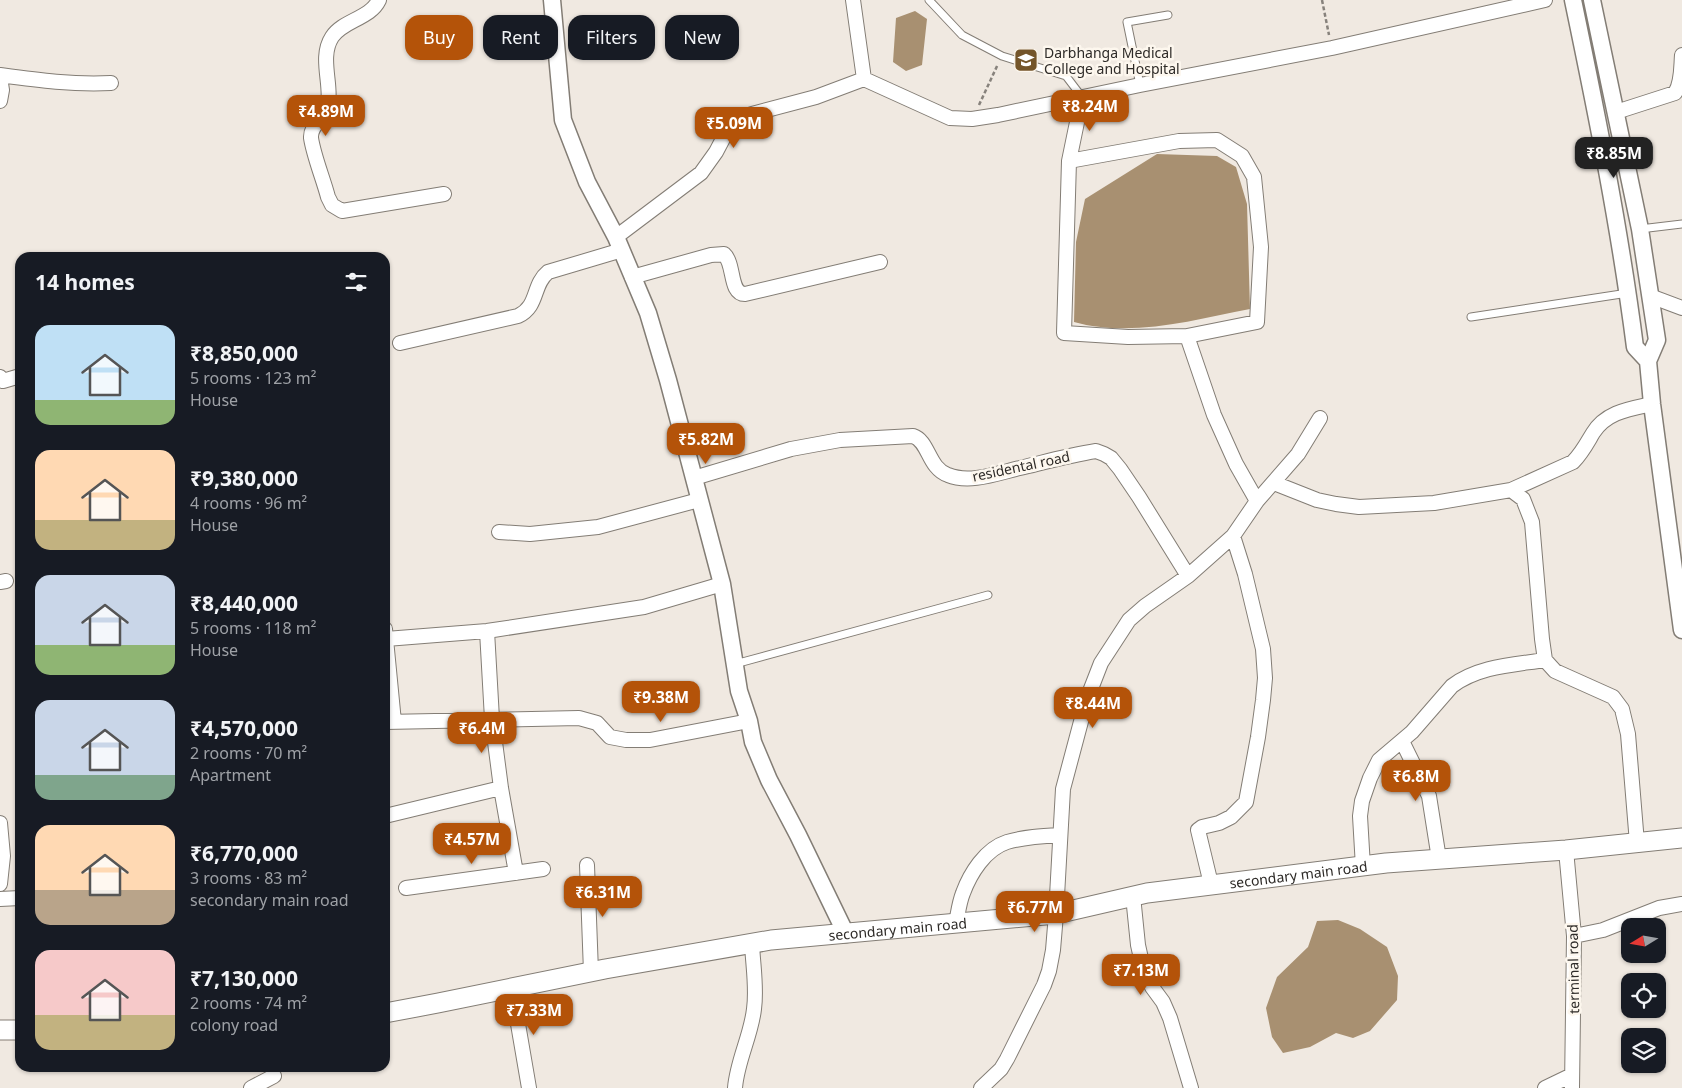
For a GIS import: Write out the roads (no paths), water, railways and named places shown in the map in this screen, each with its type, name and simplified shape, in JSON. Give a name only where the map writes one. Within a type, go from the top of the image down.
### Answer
[{"type":"main road","name":"secondary main road","points":[[390,1012],[591,972],[771,940],[1056,914],[1133,896],[1211,884],[1386,863],[1566,850],[1682,838]]},
{"type":"main road","points":[[0,1030],[15,1030]]},
{"type":"street","points":[[379,0],[373,9],[339,30],[332,37],[328,45],[328,107],[314,127],[311,137],[328,197],[337,209],[350,211],[444,194]]},
{"type":"street","points":[[552,0],[563,120],[587,182],[619,244],[654,332],[722,584],[739,691],[749,721],[752,742],[846,934]]},
{"type":"street","points":[[852,0],[864,79]]},
{"type":"street","points":[[400,344],[518,316],[528,310],[541,281],[548,272],[619,244],[701,173],[716,152],[726,133],[738,121],[752,114],[816,97],[864,79],[950,118],[972,119],[1332,48],[1544,0]]},
{"type":"street","points":[[1573,0],[1604,156],[1628,292],[1635,347],[1648,361]]},
{"type":"street","points":[[1592,0],[1640,229],[1657,340],[1648,361],[1682,630]]},
{"type":"street","points":[[1616,112],[1676,93],[1681,82],[1682,55]]},
{"type":"street","points":[[0,101],[2,90],[0,76],[82,84],[111,83]]},
{"type":"street","points":[[1069,161],[1179,141],[1217,140],[1242,156],[1254,177],[1261,246],[1257,322],[1187,336],[1128,337],[1064,333],[1069,161],[1082,98]]},
{"type":"street","points":[[1604,156],[1624,153]]},
{"type":"street","points":[[632,276],[711,254],[724,254],[729,260],[737,291],[746,294],[880,262]]},
{"type":"street","points":[[1650,296],[1682,308]]},
{"type":"street","points":[[1187,336],[1214,415],[1236,464],[1258,501]]},
{"type":"street","points":[[0,378],[3,381],[15,377]]},
{"type":"street","points":[[1274,483],[1317,500],[1359,507],[1434,503],[1510,490],[1573,462],[1580,456],[1595,430],[1608,417],[1617,412],[1652,404]]},
{"type":"street","points":[[980,1088],[992,1083],[1001,1069],[1044,985],[1053,950],[1062,789],[1087,699],[1101,663],[1129,620],[1145,606],[1188,576],[1233,536],[1258,501],[1298,454],[1320,418]]},
{"type":"street","name":"residental road","points":[[694,478],[791,449],[840,440],[913,436],[922,442],[929,457],[939,470],[951,476],[964,478],[992,475],[1096,451],[1111,458],[1120,469],[1188,576]]},
{"type":"street","points":[[1510,490],[1523,499],[1532,522],[1545,660],[1555,671],[1612,697],[1622,709],[1628,734],[1638,843]]},
{"type":"street","points":[[499,532],[530,534],[598,527],[699,500]]},
{"type":"street","points":[[1211,884],[1198,830],[1231,817],[1246,802],[1258,737],[1265,678],[1263,650],[1245,574],[1233,536]]},
{"type":"street","points":[[390,634],[487,630],[644,608],[722,584]]},
{"type":"street","points":[[487,630],[492,719],[501,788],[516,873]]},
{"type":"street","points":[[1363,867],[1360,825],[1362,801],[1379,760],[1412,732],[1452,686],[1463,678],[1480,671],[1545,660]]},
{"type":"street","points":[[390,722],[579,718],[597,723],[610,737],[638,741],[749,721]]},
{"type":"street","points":[[1402,741],[1429,796],[1439,859]]},
{"type":"street","points":[[390,815],[501,788]]},
{"type":"street","points":[[0,822],[3,856],[0,884]]},
{"type":"street","points":[[956,924],[962,895],[969,880],[984,857],[994,848],[1016,840],[1060,835]]},
{"type":"street","name":"terminal road","points":[[1566,850],[1574,936],[1572,1081]]},
{"type":"street","points":[[587,865],[591,972]]},
{"type":"street","points":[[406,888],[542,869]]},
{"type":"street","points":[[1133,896],[1138,945],[1142,963],[1152,987],[1163,1002],[1170,1018],[1191,1088]]},
{"type":"street","points":[[0,899],[15,898]]},
{"type":"street","points":[[1574,936],[1604,930],[1659,908],[1682,904]]},
{"type":"street","points":[[735,1088],[754,1010],[755,993],[752,944]]},
{"type":"street","points":[[512,989],[529,1088]]},
{"type":"street","points":[[251,1088],[275,1077]]},
{"type":"street","points":[[1545,1088],[1572,1081]]},
{"type":"lane","points":[[929,0],[962,35],[1002,56],[1066,76],[1082,98]]},
{"type":"lane","points":[[1140,85],[1127,22],[1168,15]]},
{"type":"lane","points":[[1640,229],[1682,224]]},
{"type":"lane","points":[[1471,317],[1628,292]]},
{"type":"lane","points":[[735,664],[988,595]]},
{"type":"place","name":"Darbhanga Medical College and Hospital","points":[[1026,60]]}]
